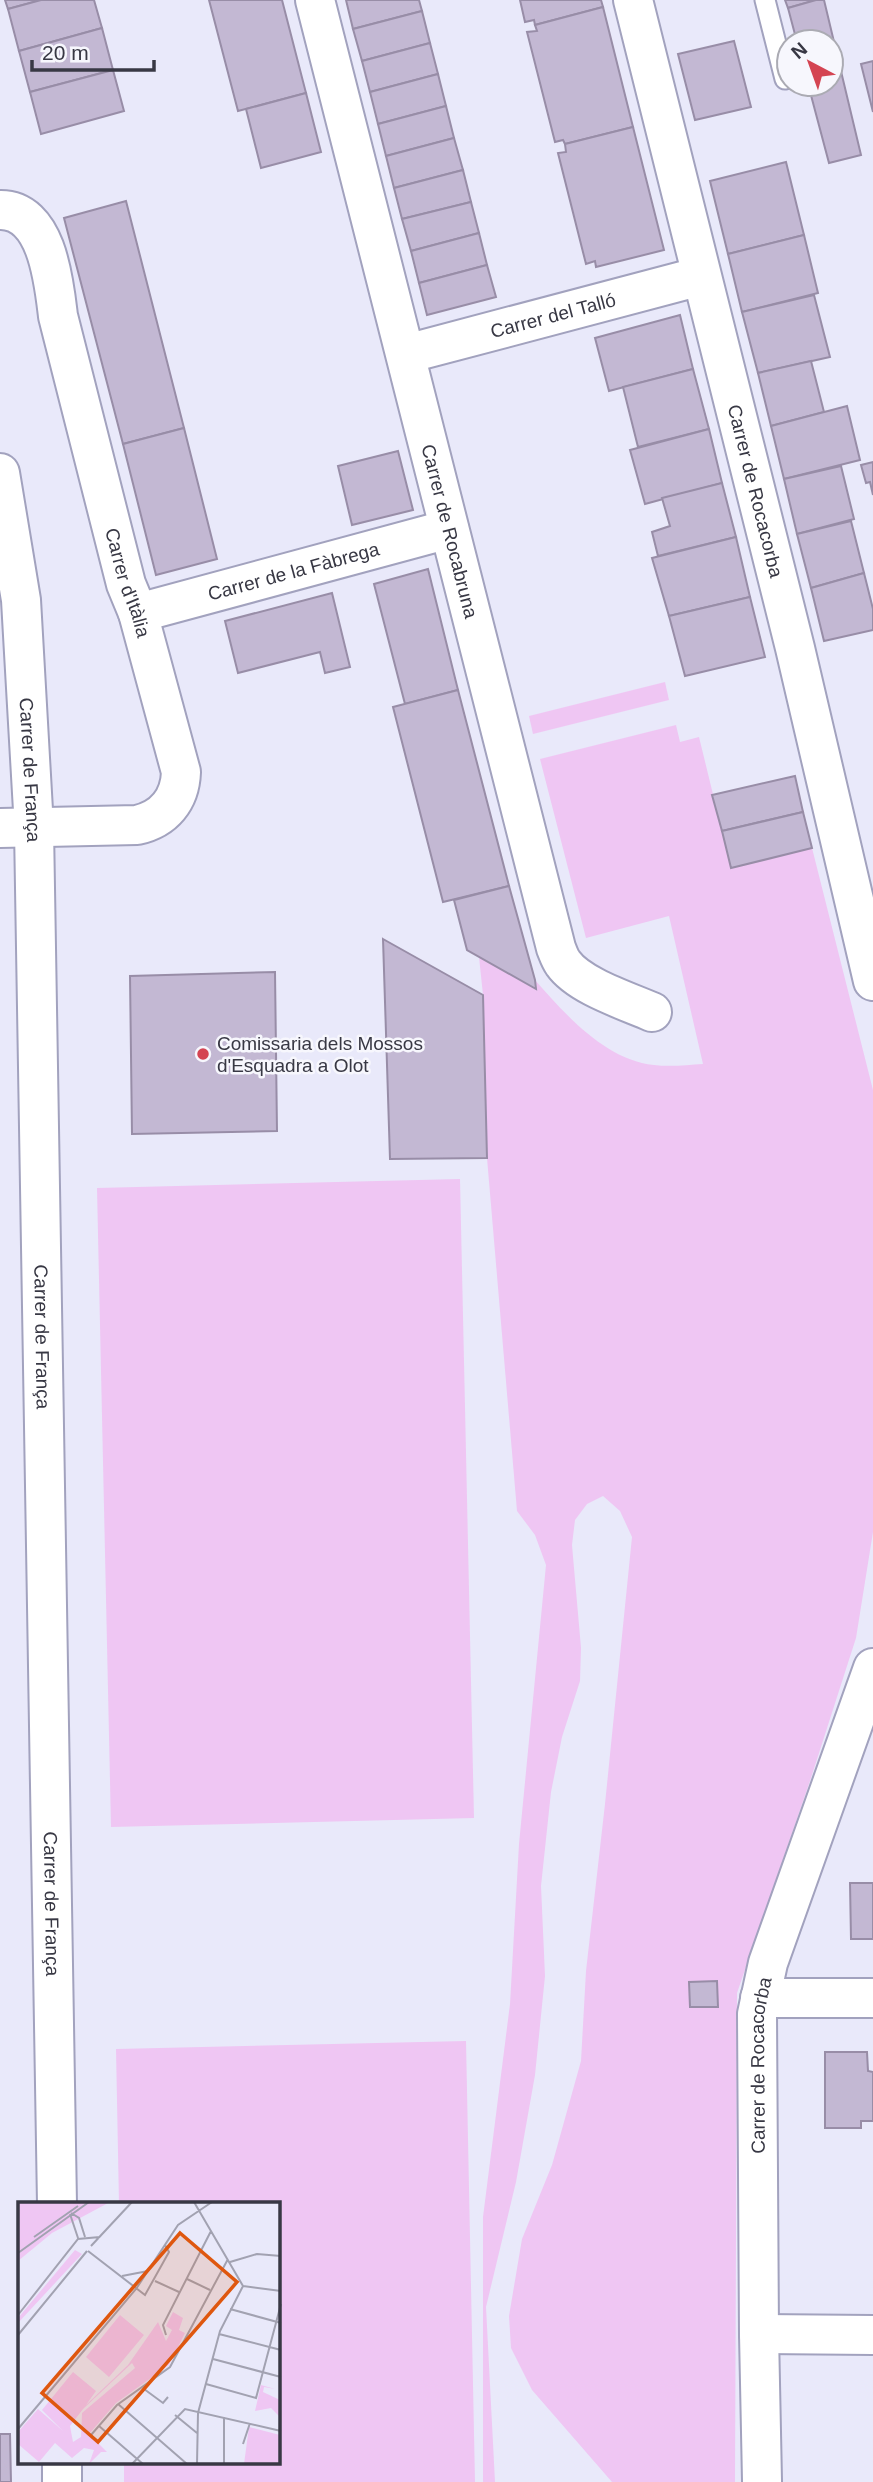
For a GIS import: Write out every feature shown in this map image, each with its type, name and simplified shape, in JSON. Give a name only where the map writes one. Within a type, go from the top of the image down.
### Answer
[{"type":"street","name":"Carrer de Rocabruna","points":[[315,0],[556,948],[563,964],[575,974],[593,986],[652,1012]]},
{"type":"street","name":"Carrer de Rocacorba","points":[[633,0],[795,648],[873,981]]},
{"type":"street","name":"Carrer d'Itàlia","points":[[0,210],[13,211],[23,217],[40,238],[46,251],[57,294],[58,316],[119,557],[138,613],[181,772],[176,796],[162,815],[150,822],[137,825],[17,828]]},
{"type":"street","name":"Carrer del Talló","points":[[406,354],[702,276]]},
{"type":"street","name":"Carrer de França","points":[[0,473],[21,600],[17,828],[57,2202]]},
{"type":"street","name":"Carrer de la Fàbrega","points":[[138,613],[449,529]]},
{"type":"street","points":[[0,591],[11,530]]},
{"type":"street","name":"Carrer de Rocacorba","points":[[762,2481],[757,2014],[768,1963],[873,1668]]},
{"type":"street","points":[[760,1998],[873,1998]]},
{"type":"street","points":[[759,2334],[873,2335]]},
{"type":"street","points":[[62,2464],[62,2482]]},
{"type":"lane","points":[[765,0],[775,40]]},
{"type":"shaded area","points":[[665,682],[669,700],[533,734],[529,716]]},
{"type":"shaded area","points":[[676,725],[680,742],[699,737],[731,868],[812,848],[873,1090],[873,1532],[856,1638],[737,1993],[735,2482],[612,2482],[532,2390],[511,2348],[509,2316],[522,2239],[552,2165],[581,2061],[586,1971],[632,1537],[620,1511],[603,1496],[587,1504],[575,1520],[572,1545],[581,1648],[580,1681],[562,1737],[551,1792],[541,1886],[545,1976],[535,2075],[516,2182],[486,2307],[495,2482],[483,2482],[483,2217],[510,2004],[519,1844],[546,1565],[535,1535],[517,1511],[487,1158],[483,995],[479,957],[535,989],[535,980],[573,1021],[619,1054],[654,1065],[703,1064],[669,916],[586,938],[540,759]]},
{"type":"shaded area","points":[[460,1179],[474,1818],[111,1827],[97,1188]]},
{"type":"shaded area","points":[[466,2041],[475,2482],[124,2482],[124,2464],[280,2464],[280,2202],[119,2202],[116,2049]]},
{"type":"building","points":[[5,0],[41,0],[8,9]]},
{"type":"building","points":[[41,0],[94,0],[102,28],[19,51],[8,9]]},
{"type":"building","points":[[209,0],[282,0],[306,93],[238,111]]},
{"type":"building","points":[[346,0],[419,0],[422,11],[353,29]]},
{"type":"building","points":[[520,0],[601,0],[603,7],[535,25],[534,20],[525,22]]},
{"type":"building","points":[[785,0],[816,0],[788,8]]},
{"type":"building","points":[[824,0],[831,28],[793,28],[788,8]]},
{"type":"building","points":[[603,7],[633,127],[565,144],[563,140],[555,142],[527,32],[537,31],[535,25]]},
{"type":"building","points":[[422,11],[430,43],[362,61],[353,29]]},
{"type":"building","points":[[102,28],[113,70],[30,92],[19,51]]},
{"type":"building","points":[[734,41],[751,107],[695,120],[678,54]]},
{"type":"building","points":[[430,43],[438,74],[370,92],[362,61]]},
{"type":"building","points":[[873,61],[873,112],[861,64]]},
{"type":"building","points":[[113,70],[124,111],[41,134],[30,92]]},
{"type":"building","points":[[438,74],[446,106],[378,124],[370,92]]},
{"type":"building","points":[[845,88],[861,155],[829,163],[812,98],[845,98]]},
{"type":"building","points":[[306,93],[321,152],[261,168],[246,109]]},
{"type":"building","points":[[446,106],[454,138],[386,156],[378,124]]},
{"type":"building","points":[[633,127],[664,250],[596,267],[595,261],[586,264],[558,153],[566,152],[565,144]]},
{"type":"building","points":[[454,138],[463,170],[394,188],[386,156]]},
{"type":"building","points":[[786,162],[804,235],[728,254],[710,181]]},
{"type":"building","points":[[463,170],[471,202],[402,219],[394,188]]},
{"type":"building","points":[[126,201],[184,428],[123,444],[64,218]]},
{"type":"building","points":[[471,202],[479,233],[411,251],[402,219]]},
{"type":"building","points":[[479,233],[487,265],[419,283],[411,251]]},
{"type":"building","points":[[804,235],[818,293],[742,312],[728,254]]},
{"type":"building","points":[[487,265],[496,297],[427,315],[419,283]]},
{"type":"building","points":[[814,295],[830,357],[758,373],[742,312]]},
{"type":"building","points":[[680,315],[693,369],[609,391],[595,338]]},
{"type":"building","points":[[811,361],[824,412],[771,426],[758,373]]},
{"type":"building","points":[[693,369],[709,429],[638,447],[623,387]]},
{"type":"building","points":[[847,406],[860,460],[784,479],[771,426]]},
{"type":"building","points":[[184,428],[217,559],[156,575],[123,444]]},
{"type":"building","points":[[709,429],[722,483],[645,504],[630,450]]},
{"type":"building","points":[[398,451],[413,510],[352,525],[338,466]]},
{"type":"building","points":[[873,462],[873,495],[861,465]]},
{"type":"building","points":[[841,466],[854,519],[797,534],[784,479]]},
{"type":"building","points":[[722,483],[736,537],[658,556],[652,532],[670,526],[662,498]]},
{"type":"building","points":[[851,521],[864,573],[811,588],[797,534]]},
{"type":"building","points":[[736,537],[750,597],[669,616],[652,558]]},
{"type":"building","points":[[428,569],[458,690],[405,704],[374,584]]},
{"type":"building","points":[[864,573],[873,609],[873,630],[824,641],[811,588]]},
{"type":"building","points":[[332,593],[350,667],[325,673],[320,652],[238,673],[225,621]]},
{"type":"building","points":[[750,597],[765,657],[685,676],[669,616]]},
{"type":"building","points":[[458,690],[509,886],[443,902],[393,707]]},
{"type":"building","points":[[795,776],[803,812],[722,831],[712,795]]},
{"type":"building","points":[[803,812],[812,848],[731,868],[722,831]]},
{"type":"building","points":[[509,886],[536,989],[467,950],[454,900]]},
{"type":"building","points":[[383,939],[483,995],[487,1158],[390,1159]]},
{"type":"building","name":"Comissaria dels Mossos d'Esquadra a Olot","points":[[275,972],[277,1131],[132,1134],[130,976]]},
{"type":"building","points":[[850,1883],[873,1883],[873,1939],[851,1939]]},
{"type":"building","points":[[717,1981],[718,2007],[690,2007],[689,1982]]},
{"type":"building","points":[[825,2052],[867,2052],[868,2071],[873,2072],[873,2121],[861,2121],[861,2128],[825,2128]]},
{"type":"building","points":[[0,2434],[10,2434],[11,2482],[0,2482]]},
{"type":"place","name":"Comissaria dels Mossos d'Esquadra a Olot","points":[[203,1054]]}]
